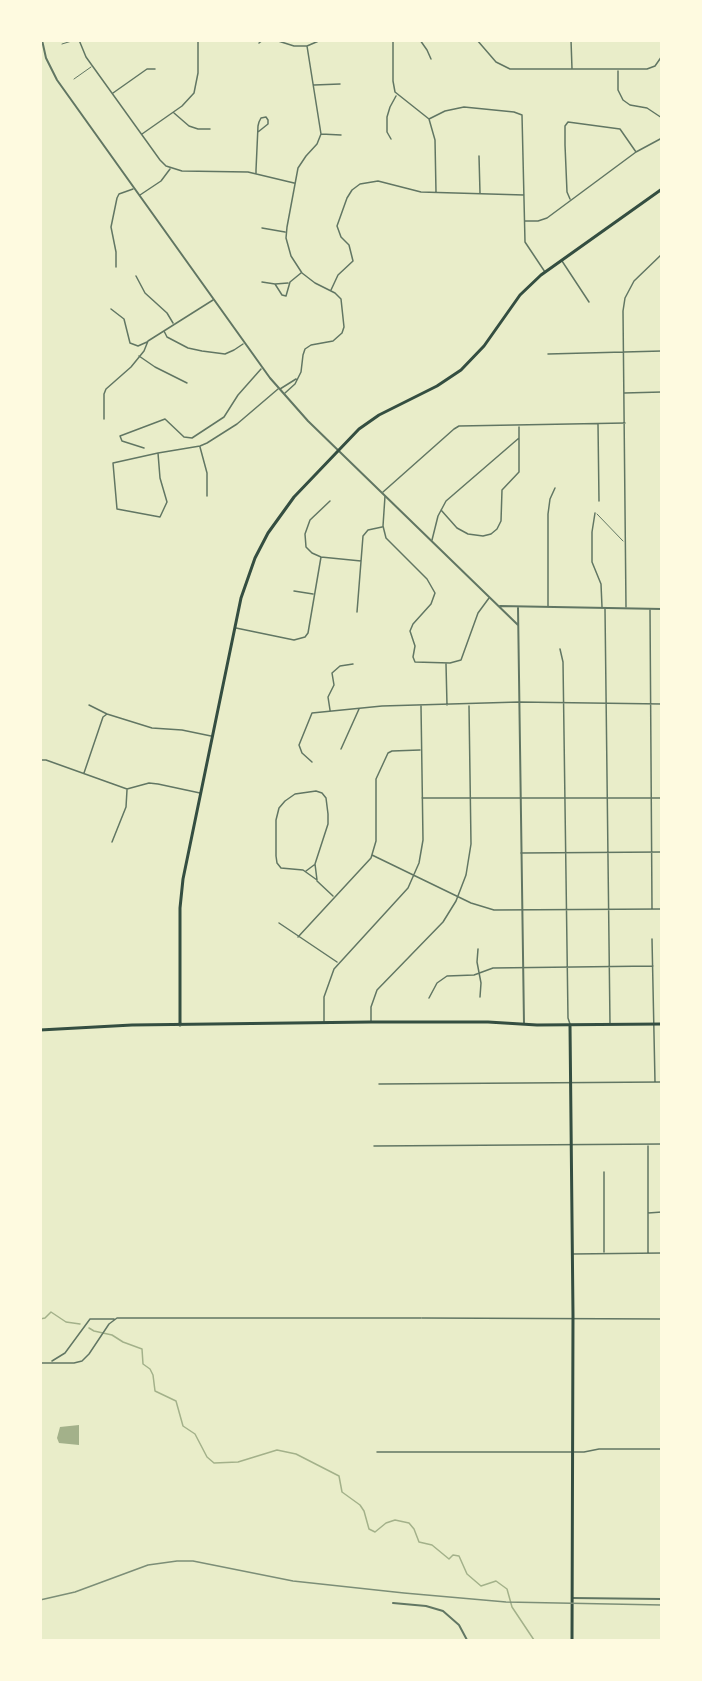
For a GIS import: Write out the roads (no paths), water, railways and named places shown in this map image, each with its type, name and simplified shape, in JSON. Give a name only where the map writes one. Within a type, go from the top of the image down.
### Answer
[{"type":"main road","points":[[180,1025],[182,889],[247,577],[268,532],[294,497],[353,434],[369,421],[437,386],[460,370],[484,346],[520,296],[545,272],[662,189]]},
{"type":"main road","points":[[40,1030],[371,1022],[662,1024]]},
{"type":"main road","points":[[570,1025],[573,1319],[572,1641]]},
{"type":"street","points":[[42,40],[46,58],[57,80],[279,389],[338,450],[518,625]]},
{"type":"street","points":[[79,40],[92,66],[141,135],[160,160],[170,168],[182,171],[230,171],[256,174],[295,183]]},
{"type":"street","points":[[141,135],[174,112],[189,99],[196,88],[198,40]]},
{"type":"street","points":[[259,44],[263,40]]},
{"type":"street","points":[[275,40],[286,45],[307,46],[321,40]]},
{"type":"street","points":[[393,40],[393,81],[397,95],[429,119],[435,145],[435,192]]},
{"type":"street","points":[[420,40],[431,59]]},
{"type":"street","points":[[477,40],[496,62],[505,68],[650,68],[662,56]]},
{"type":"street","points":[[571,40],[572,69]]},
{"type":"street","points":[[284,394],[295,384],[301,372],[305,349],[311,345],[333,341],[343,331],[343,303],[338,295],[315,283],[301,272],[291,255],[286,232],[300,165],[318,144],[321,134],[307,46]]},
{"type":"street","points":[[112,93],[147,69],[155,69]]},
{"type":"street","points":[[618,69],[618,90],[623,100],[630,105],[647,108],[662,118]]},
{"type":"street","points":[[313,85],[340,84]]},
{"type":"street","points":[[391,139],[387,132],[387,117],[397,95]]},
{"type":"street","points":[[429,119],[444,111],[464,107],[520,114],[523,119],[526,244],[545,272]]},
{"type":"street","points":[[174,112],[189,126],[210,129]]},
{"type":"street","points":[[256,174],[258,132],[259,120],[266,117],[268,124],[258,132]]},
{"type":"street","points":[[570,200],[567,192],[565,145],[565,126],[568,122],[620,129],[636,152]]},
{"type":"street","points":[[321,134],[341,135]]},
{"type":"street","points":[[524,221],[542,221],[636,152],[662,138]]},
{"type":"street","points":[[479,156],[480,194]]},
{"type":"street","points":[[140,196],[161,181],[170,168]]},
{"type":"street","points":[[330,290],[338,275],[353,261],[350,244],[341,237],[337,226],[345,202],[352,190],[364,182],[378,181],[413,191],[524,195]]},
{"type":"street","points":[[116,267],[116,252],[111,226],[117,198],[119,194],[134,188]]},
{"type":"street","points":[[262,228],[286,232]]},
{"type":"street","points":[[626,608],[623,311],[628,290],[639,274],[662,254]]},
{"type":"street","points":[[562,260],[589,302]]},
{"type":"street","points":[[275,284],[284,296],[287,294],[290,282],[301,272]]},
{"type":"street","points":[[136,276],[145,293],[174,324]]},
{"type":"street","points":[[262,282],[275,284],[290,282]]},
{"type":"street","points":[[111,309],[124,319],[130,343],[141,345],[213,300]]},
{"type":"street","points":[[164,331],[172,340],[188,348],[202,351],[225,354],[244,343]]},
{"type":"street","points":[[104,419],[106,389],[131,367],[148,341]]},
{"type":"street","points":[[548,354],[662,351]]},
{"type":"street","points":[[139,356],[187,384]]},
{"type":"street","points":[[144,448],[121,441],[120,436],[165,419],[184,437],[192,438],[224,417],[238,395],[262,368]]},
{"type":"street","points":[[158,453],[160,478],[167,502],[162,515],[158,518],[120,511],[116,506],[113,463],[158,453],[200,446],[237,424],[279,389],[297,379]]},
{"type":"street","points":[[624,393],[662,392]]},
{"type":"street","points":[[598,423],[599,501]]},
{"type":"street","points":[[489,597],[478,613],[462,658],[458,662],[418,664],[414,661],[415,646],[410,631],[435,597],[434,588],[388,541],[383,526],[385,522],[384,494],[456,427],[625,423]]},
{"type":"street","points":[[441,510],[457,528],[468,534],[483,536],[497,530],[501,521],[502,490],[519,472],[519,426]]},
{"type":"street","points":[[432,541],[441,510],[454,494],[519,438]]},
{"type":"street","points":[[200,446],[207,473],[207,496]]},
{"type":"street","points":[[548,607],[548,514],[550,499],[555,488]]},
{"type":"street","points":[[330,501],[313,515],[305,534],[308,550],[321,557],[361,561]]},
{"type":"street","points":[[595,513],[592,532],[592,562],[601,584],[604,608],[610,1025]]},
{"type":"street","points":[[357,612],[365,532],[383,526]]},
{"type":"street","points":[[236,628],[294,640],[303,639],[308,633],[321,557]]},
{"type":"street","points":[[294,591],[314,594]]},
{"type":"street","points":[[500,606],[662,609]]},
{"type":"street","points":[[518,607],[524,1024]]},
{"type":"street","points":[[650,609],[652,909]]},
{"type":"street","points":[[560,649],[563,662],[567,967],[570,1025]]},
{"type":"street","points":[[446,663],[447,706]]},
{"type":"street","points":[[330,711],[328,697],[334,687],[332,673],[340,666],[353,664]]},
{"type":"street","points":[[312,762],[302,753],[299,745],[311,713],[359,708],[519,702],[662,704]]},
{"type":"street","points":[[89,705],[108,714],[152,728],[182,730],[212,737]]},
{"type":"street","points":[[371,1022],[371,1007],[377,990],[442,921],[458,897],[466,875],[471,851],[469,705]]},
{"type":"street","points":[[324,1023],[325,992],[338,963],[408,888],[415,876],[422,853],[421,706]]},
{"type":"street","points":[[341,749],[359,708]]},
{"type":"street","points":[[84,773],[104,717],[108,714]]},
{"type":"street","points":[[298,937],[372,855],[376,841],[375,786],[388,753],[422,750]]},
{"type":"street","points":[[40,760],[127,789],[149,783],[201,793]]},
{"type":"street","points":[[112,842],[126,807],[127,789]]},
{"type":"street","points":[[317,880],[315,864],[328,824],[328,802],[320,792],[304,792],[290,796],[279,808],[276,820],[277,863],[283,869],[304,871],[334,897]]},
{"type":"street","points":[[422,798],[662,798]]},
{"type":"street","points":[[521,853],[662,852]]},
{"type":"street","points":[[372,855],[487,909],[662,909]]},
{"type":"street","points":[[304,871],[315,864]]},
{"type":"street","points":[[279,923],[338,963]]},
{"type":"street","points":[[652,939],[654,1082]]},
{"type":"street","points":[[478,949],[480,997]]},
{"type":"street","points":[[429,998],[437,983],[447,976],[470,976],[493,968],[653,966]]},
{"type":"street","points":[[379,1084],[662,1082]]},
{"type":"street","points":[[374,1146],[662,1144]]},
{"type":"street","points":[[648,1145],[648,1253]]},
{"type":"street","points":[[604,1172],[604,1254]]},
{"type":"street","points":[[648,1213],[662,1212]]},
{"type":"street","points":[[572,1254],[662,1253]]},
{"type":"street","points":[[40,1362],[82,1360],[89,1354],[105,1329],[117,1318]]},
{"type":"street","points":[[48,1362],[65,1353],[90,1319],[662,1319]]},
{"type":"street","points":[[377,1452],[573,1452],[599,1449],[662,1449]]},
{"type":"street","points":[[572,1598],[662,1599]]},
{"type":"street","points":[[393,1603],[426,1606],[443,1611],[459,1625],[467,1641]]},
{"type":"lane","points":[[62,44],[75,40]]},
{"type":"lane","points":[[74,79],[92,66]]},
{"type":"lane","points":[[595,513],[625,543]]},
{"type":"waterway","points":[[40,1319],[45,1318],[51,1312],[66,1322],[80,1324]]},
{"type":"waterway","points":[[89,1328],[112,1335],[142,1349],[143,1364],[150,1369],[153,1375],[155,1391],[176,1401],[183,1426],[195,1434],[207,1457],[214,1463],[238,1462],[277,1450],[296,1454],[339,1476],[342,1492],[360,1505],[369,1529],[375,1532],[386,1523],[395,1520],[409,1523],[419,1542],[432,1545],[449,1559],[453,1555],[459,1556],[467,1574],[481,1586],[496,1581],[507,1589],[512,1607],[534,1640]]},
{"type":"railway","points":[[40,1600],[75,1592],[148,1565],[193,1561],[293,1581],[404,1593],[506,1602],[662,1605]]}]
